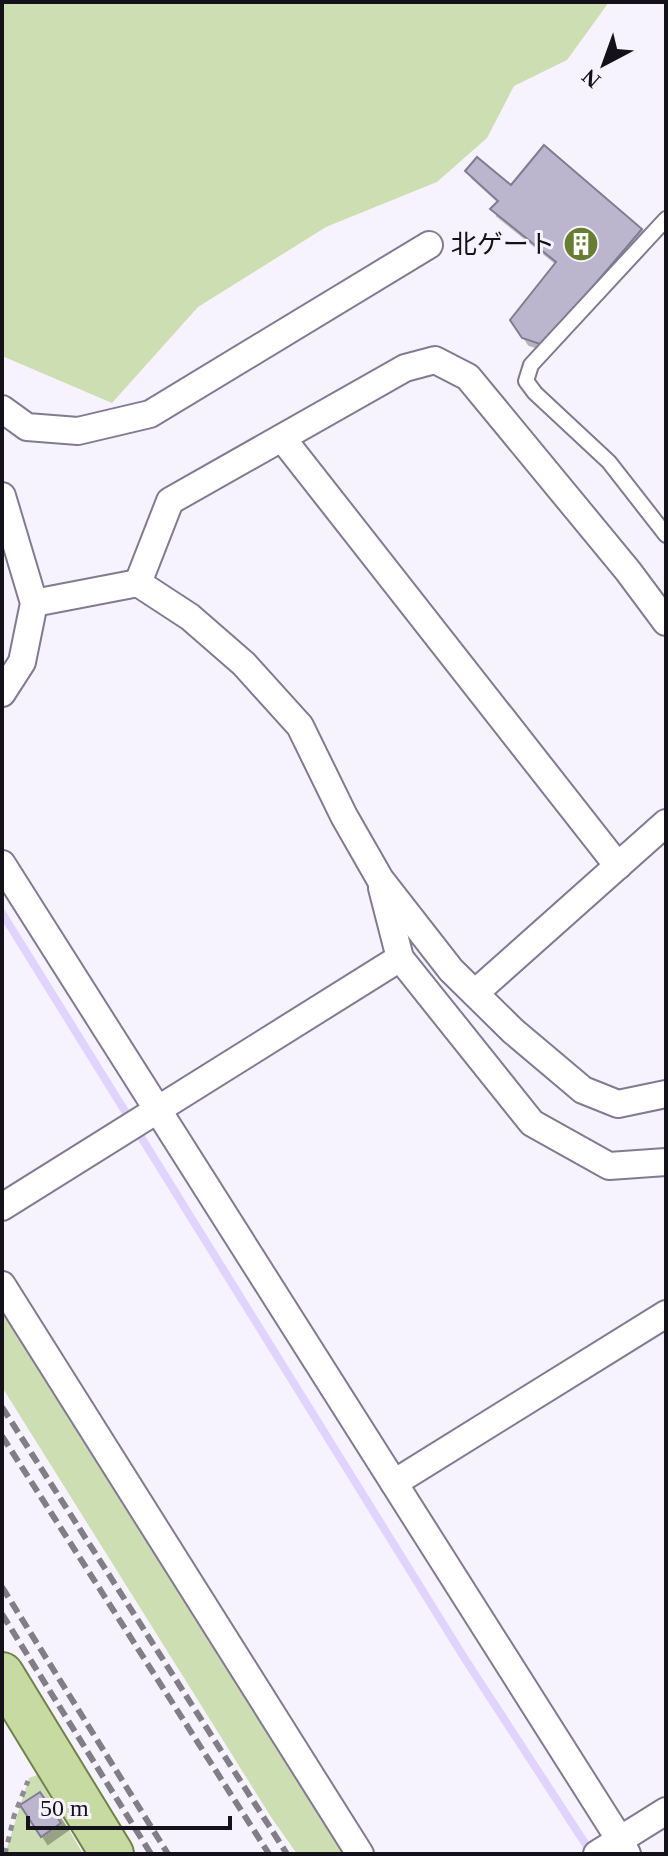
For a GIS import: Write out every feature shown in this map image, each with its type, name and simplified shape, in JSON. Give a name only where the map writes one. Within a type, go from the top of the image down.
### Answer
[{"type":"main road","points":[[2,1674],[112,1854]]},
{"type":"street","points":[[2,409],[27,427],[78,431],[150,414],[429,245]]},
{"type":"street","points":[[138,583],[170,501],[405,368],[435,360],[468,377],[628,571],[666,622]]},
{"type":"street","points":[[282,438],[618,866]]},
{"type":"street","points":[[2,496],[34,603],[22,662],[2,693]]},
{"type":"street","points":[[34,603],[138,583],[190,617],[244,664],[300,726],[344,816],[380,879],[451,970],[513,1031],[583,1090],[618,1104],[666,1094]]},
{"type":"street","points":[[475,993],[666,823]]},
{"type":"street","points":[[2,864],[623,1847]]},
{"type":"street","points":[[380,879],[400,958],[532,1123],[609,1166],[666,1162]]},
{"type":"street","points":[[2,1207],[400,958]]},
{"type":"street","points":[[2,1285],[360,1854]]},
{"type":"street","points":[[394,1483],[666,1314]]},
{"type":"street","points":[[597,1854],[623,1847],[666,1811]]},
{"type":"lane","points":[[666,219],[531,365],[526,381],[609,462],[666,535]]},
{"type":"path","points":[[5,1854],[14,1816],[34,1767],[52,1755]]},
{"type":"green space","points":[[2,2],[609,2],[567,60],[514,86],[487,138],[437,182],[326,227],[198,307],[112,403],[2,356]]},
{"type":"green space","points":[[2,1306],[348,1854],[297,1854],[271,1817],[2,1387]]},
{"type":"green space","points":[[37,1775],[83,1854],[5,1854],[29,1778]]},
{"type":"building","name":"北ゲート","points":[[544,145],[642,229],[543,345],[522,338],[510,320],[556,262],[490,209],[498,201],[465,171],[477,157],[511,185]]},
{"type":"building","points":[[40,1792],[61,1823],[41,1837],[20,1805]]},
{"type":"waterway","points":[[2,913],[465,1659],[592,1854]]},
{"type":"railway","points":[[2,1407],[287,1854]]},
{"type":"railway","points":[[2,1436],[269,1854]]},
{"type":"railway","points":[[2,1587],[168,1854]]},
{"type":"railway","points":[[2,1614],[151,1854]]},
{"type":"place","name":"北ゲート","points":[[581,244]]}]
